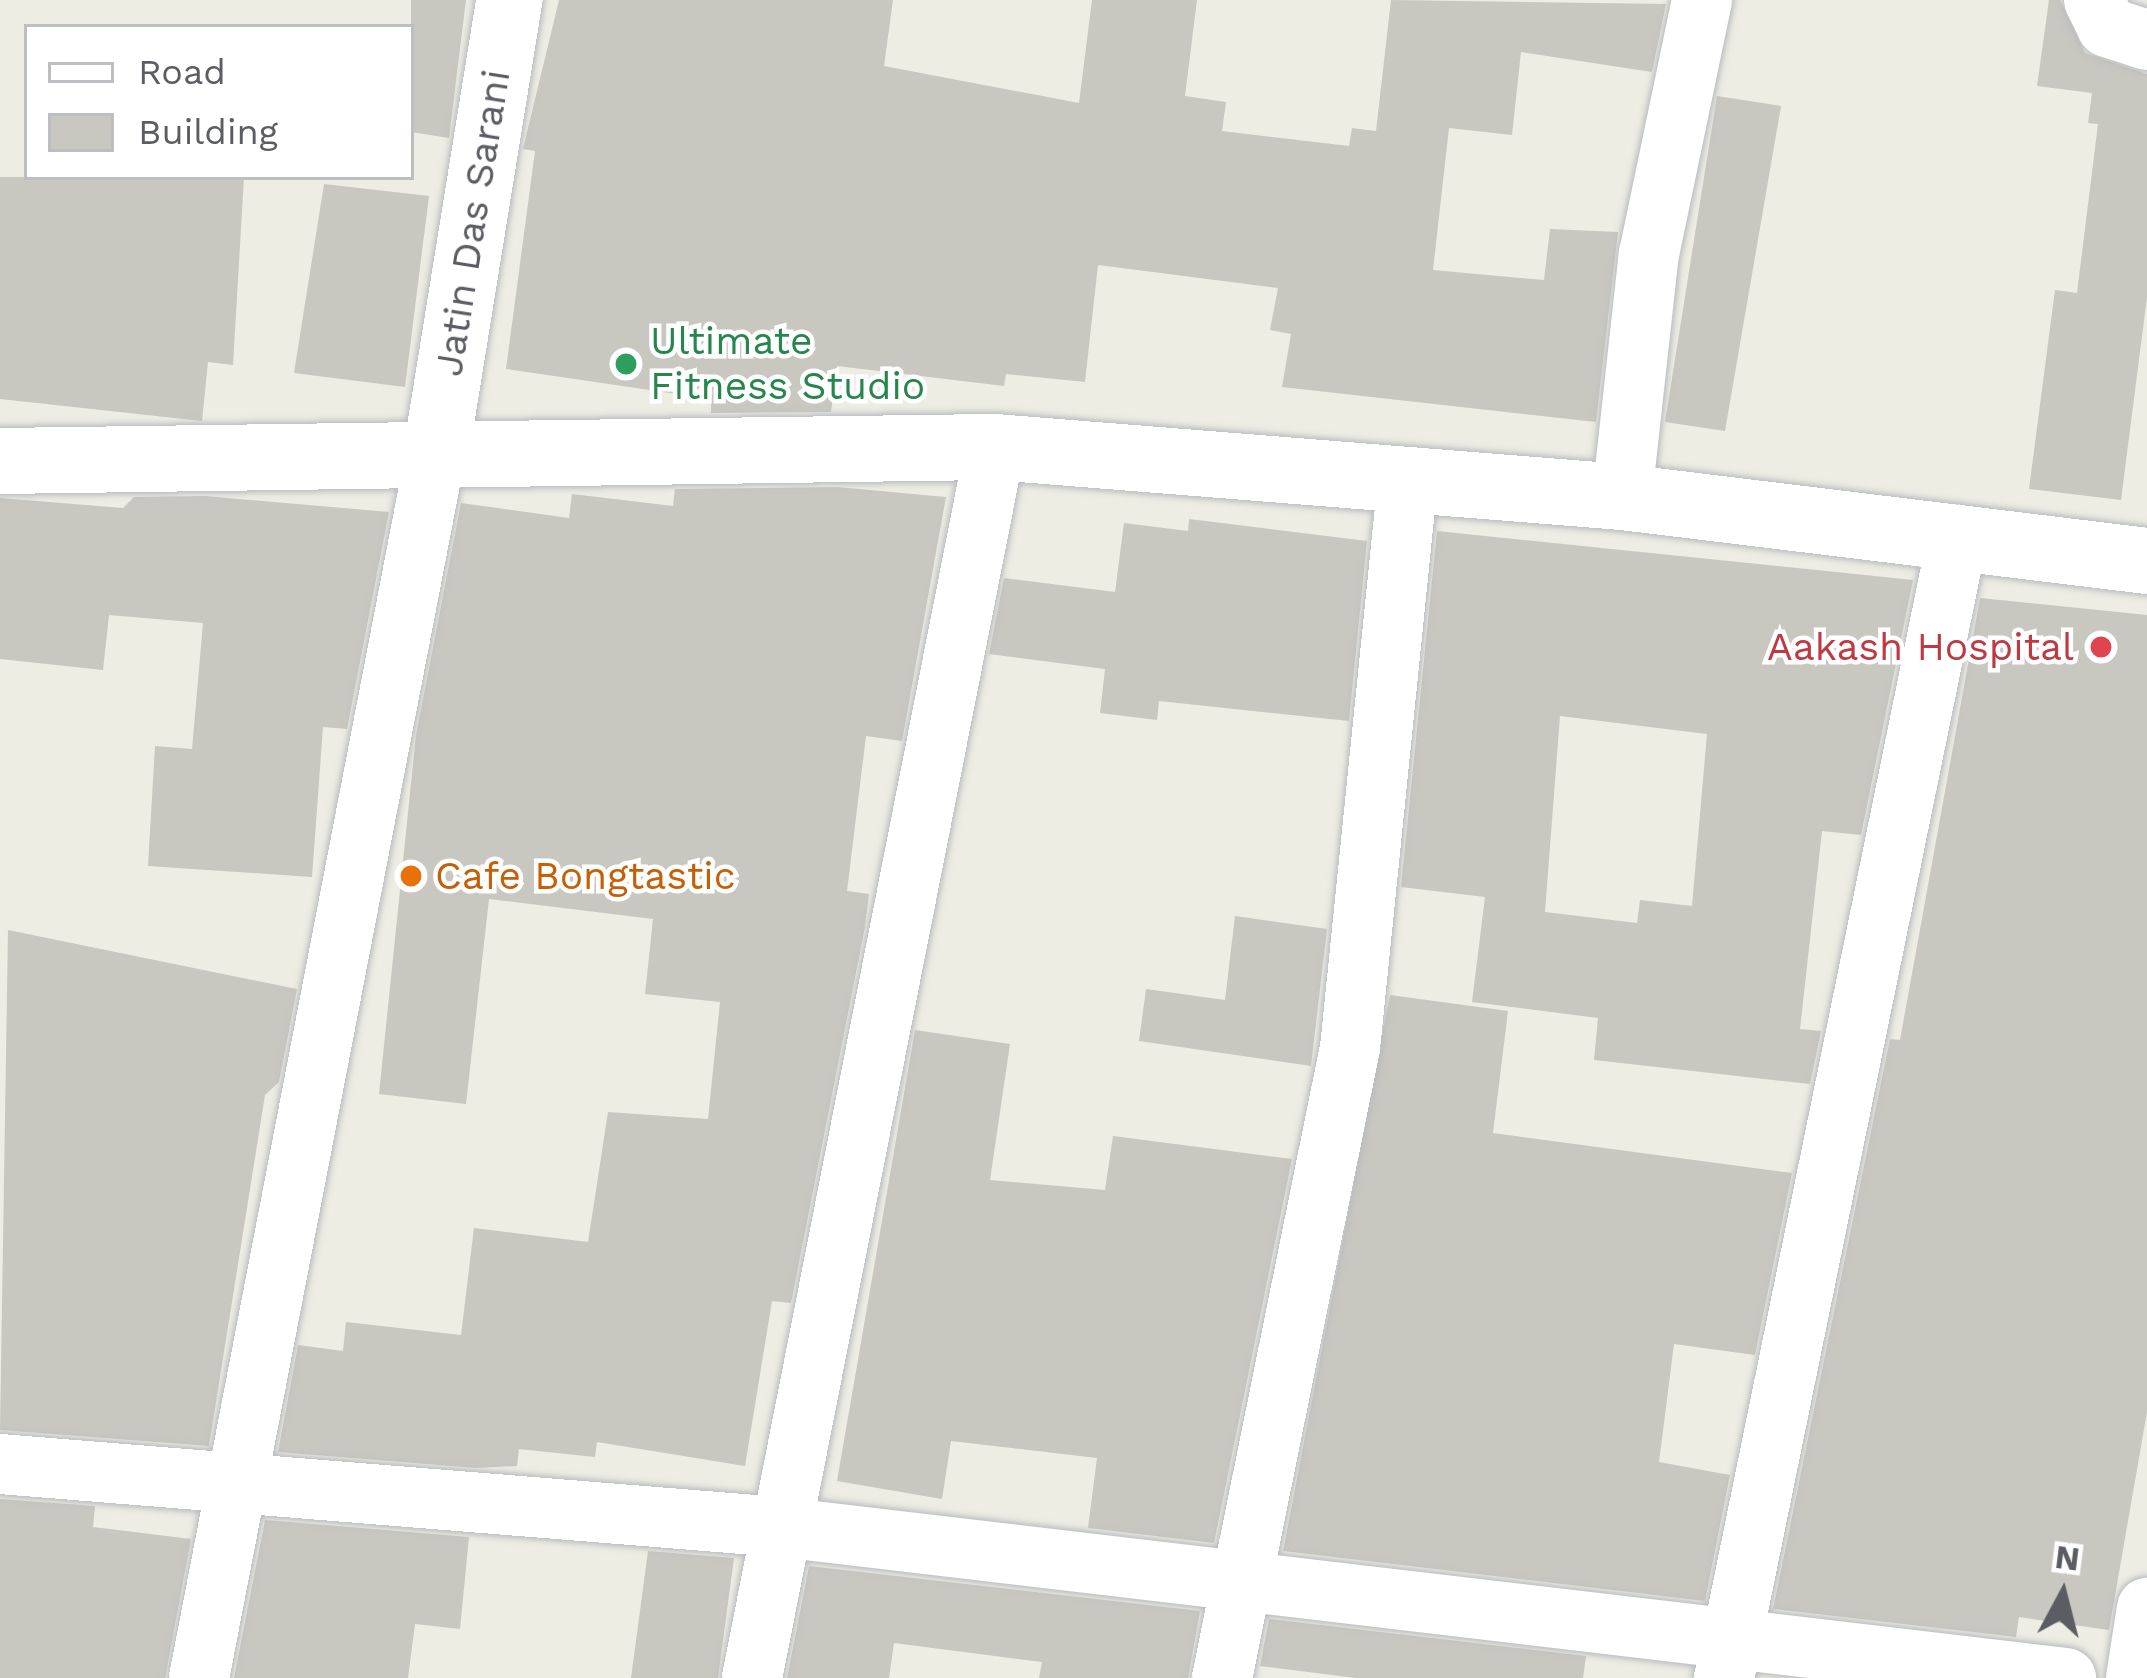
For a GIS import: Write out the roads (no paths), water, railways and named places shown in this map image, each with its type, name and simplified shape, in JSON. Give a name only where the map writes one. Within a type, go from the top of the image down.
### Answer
[{"type":"street","name":"Jatin Das Sarani","points":[[437,447],[509,0]]},
{"type":"street","points":[[1622,497],[1649,254],[1702,0]]},
{"type":"street","points":[[2094,0],[2108,27],[2147,40]]},
{"type":"street","points":[[199,1678],[437,447]]},
{"type":"street","points":[[0,460],[437,447],[995,447],[1622,497],[2147,561]]},
{"type":"street","points":[[752,1678],[995,447]]},
{"type":"street","points":[[1222,1678],[1350,1048],[1408,478]]},
{"type":"street","points":[[1728,1660],[1958,535]]},
{"type":"street","points":[[0,1464],[780,1527],[1243,1580],[1728,1660],[2066,1678]]},
{"type":"street","points":[[2136,1678],[2147,1608]]},
{"type":"place","name":"Ultimate Fitness Studio","points":[[626,364]]},
{"type":"place","name":"Aakash Hospital","points":[[2101,647]]},
{"type":"place","name":"Cafe Bongtastic","points":[[411,876]]}]
